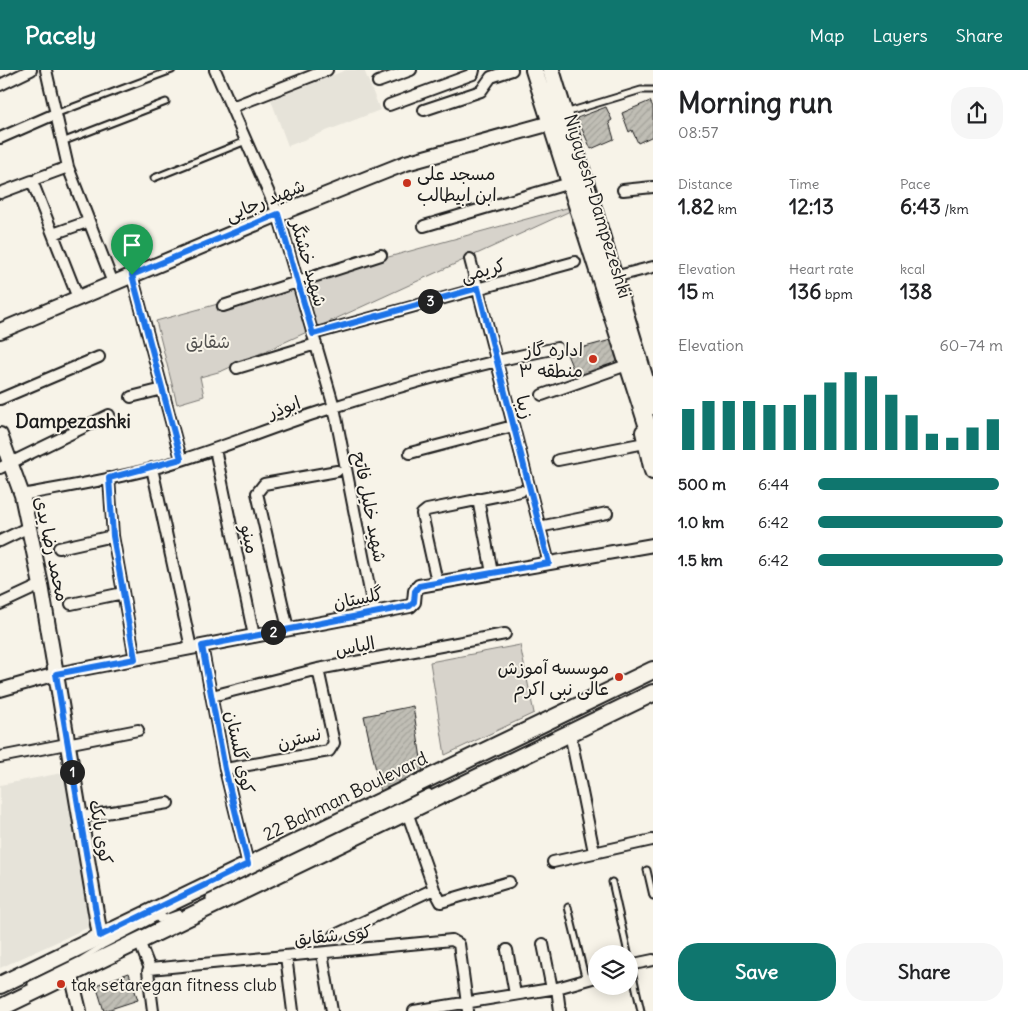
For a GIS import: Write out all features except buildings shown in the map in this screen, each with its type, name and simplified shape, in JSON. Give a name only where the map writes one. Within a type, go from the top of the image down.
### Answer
[{"type":"main road","name":"Niyayesh-Dampezeshki","points":[[534,70],[627,365],[649,400]]},
{"type":"main road","name":"Niyayesh-Dampezeshki","points":[[551,70],[649,400]]},
{"type":"main road","name":"شهید رجایی","points":[[0,331],[278,214],[406,164],[551,122]]},
{"type":"main road","points":[[649,400],[649,443],[653,471]]},
{"type":"main road","name":"محمد رضا یدی","points":[[0,435],[5,465],[22,495],[42,585],[56,674]]},
{"type":"main road","name":"22 Bahman Boulevard","points":[[0,985],[102,941],[248,864],[653,670]]},
{"type":"main road","name":"کوی بابک","points":[[56,674],[102,941]]},
{"type":"main road","points":[[0,1008],[653,693]]},
{"type":"street","points":[[0,84],[32,70]]},
{"type":"street","points":[[46,70],[68,167],[113,283]]},
{"type":"street","name":"شهید خشتگر","points":[[215,70],[278,214],[334,407]]},
{"type":"street","points":[[232,107],[326,70]]},
{"type":"street","points":[[378,82],[411,70]]},
{"type":"street","points":[[389,105],[473,74],[474,70]]},
{"type":"street","points":[[424,110],[481,91],[491,77],[512,70]]},
{"type":"street","points":[[0,138],[55,114]]},
{"type":"street","points":[[38,178],[68,167]]},
{"type":"street","points":[[0,193],[32,181],[78,298]]},
{"type":"street","points":[[424,226],[570,183]]},
{"type":"street","points":[[624,190],[653,187]]},
{"type":"street","points":[[53,234],[84,223]]},
{"type":"street","points":[[223,306],[382,255]]},
{"type":"street","name":"زیبا","points":[[470,259],[549,563]]},
{"type":"street","name":"کریمی","points":[[238,368],[314,339],[478,288],[575,262]]},
{"type":"street","points":[[614,277],[653,267]]},
{"type":"street","points":[[132,275],[181,459]]},
{"type":"street","name":"ابوذر","points":[[22,495],[152,468],[215,449],[334,407],[496,360],[557,348]]},
{"type":"street","points":[[0,399],[99,357]]},
{"type":"street","points":[[542,395],[627,365]]},
{"type":"street","points":[[131,397],[163,389]]},
{"type":"street","name":"شهید خلیل فاتح","points":[[334,407],[374,612]]},
{"type":"street","points":[[5,465],[109,415]]},
{"type":"street","points":[[410,453],[513,426]]},
{"type":"street","points":[[558,460],[649,443]]},
{"type":"street","name":"مینو","points":[[215,449],[254,636]]},
{"type":"street","name":"کوی گلستان","points":[[152,468],[196,647],[212,696],[225,769],[248,864]]},
{"type":"street","points":[[288,629],[257,493],[264,484],[337,471]]},
{"type":"street","points":[[109,478],[113,536],[135,659]]},
{"type":"street","points":[[437,582],[422,514],[427,510],[521,491]]},
{"type":"street","points":[[478,499],[492,573]]},
{"type":"street","points":[[539,526],[607,512]]},
{"type":"street","points":[[0,541],[29,527]]},
{"type":"street","points":[[59,548],[113,536]]},
{"type":"street","name":"گلستان","points":[[0,690],[56,674],[413,605],[416,588],[437,582],[653,545]]},
{"type":"street","points":[[0,604],[42,585]]},
{"type":"street","points":[[72,604],[123,593]]},
{"type":"street","name":"الیاس","points":[[212,696],[318,669],[505,634]]},
{"type":"street","name":"نسترن","points":[[225,769],[329,751],[334,743],[318,669]]},
{"type":"street","points":[[0,757],[138,730]]},
{"type":"street","points":[[570,733],[594,852]]},
{"type":"street","points":[[80,817],[168,803]]},
{"type":"street","points":[[407,812],[438,900],[444,902],[509,882]]},
{"type":"street","points":[[553,862],[652,840]]},
{"type":"street","points":[[335,935],[434,889]]},
{"type":"street","name":"کوی شقایق","points":[[150,969],[452,940],[459,944],[468,1006]]},
{"type":"street","points":[[139,941],[150,969],[148,971],[153,1011]]},
{"type":"street","points":[[543,944],[560,1011]]},
{"type":"street","points":[[507,950],[515,994]]},
{"type":"street","points":[[322,952],[332,1011]]},
{"type":"street","points":[[286,956],[293,1011]]},
{"type":"street","points":[[638,963],[653,960]]},
{"type":"street","points":[[71,974],[80,1011]]},
{"type":"street","points":[[414,1011],[468,1006],[515,994],[586,981]]},
{"type":"lane","points":[[55,114],[172,70]]},
{"type":"lane","points":[[565,113],[641,90],[653,90]]},
{"type":"lane","points":[[62,142],[166,102]]},
{"type":"lane","points":[[154,178],[246,140]]},
{"type":"lane","points":[[151,922],[170,910],[653,677]]},
{"type":"lane","points":[[200,903],[437,788]]},
{"type":"lane","points":[[647,870],[653,896]]},
{"type":"lane","points":[[612,882],[626,945]]},
{"type":"lane","points":[[568,906],[586,981]]},
{"type":"lane","points":[[0,991],[102,941],[182,911]]},
{"type":"lane","points":[[26,986],[80,960],[102,941]]},
{"type":"lane","points":[[637,995],[641,1011]]},
{"type":"shaded area","points":[[346,70],[364,70],[380,110],[288,146],[271,100]]},
{"type":"shaded area","points":[[67,772],[91,926],[0,968],[0,785]]},
{"type":"green space","name":"شقایق","points":[[592,201],[222,371],[200,377],[204,396],[177,404],[156,321]]},
{"type":"green space","points":[[520,645],[534,713],[445,755],[430,662]]},
{"type":"place","name":"مسجد علی ابن ابیطالب","points":[[407,183]]},
{"type":"place","name":"اداره گاز منطقه ۳","points":[[593,359]]},
{"type":"place","name":"موسسه آموزش عالی نبی اکرم","points":[[619,677]]},
{"type":"place","name":"tak setaregan fitness club","points":[[61,984]]},
{"type":"district","name":"Dampezashki","points":[[73,421]]},
{"type":"route","points":[[278,214],[313,334],[478,288],[549,563],[419,586],[415,591],[413,605],[410,606],[202,646],[225,769],[248,864],[100,936],[56,674],[135,659],[113,536],[109,478],[181,459],[132,275],[278,214]]}]
